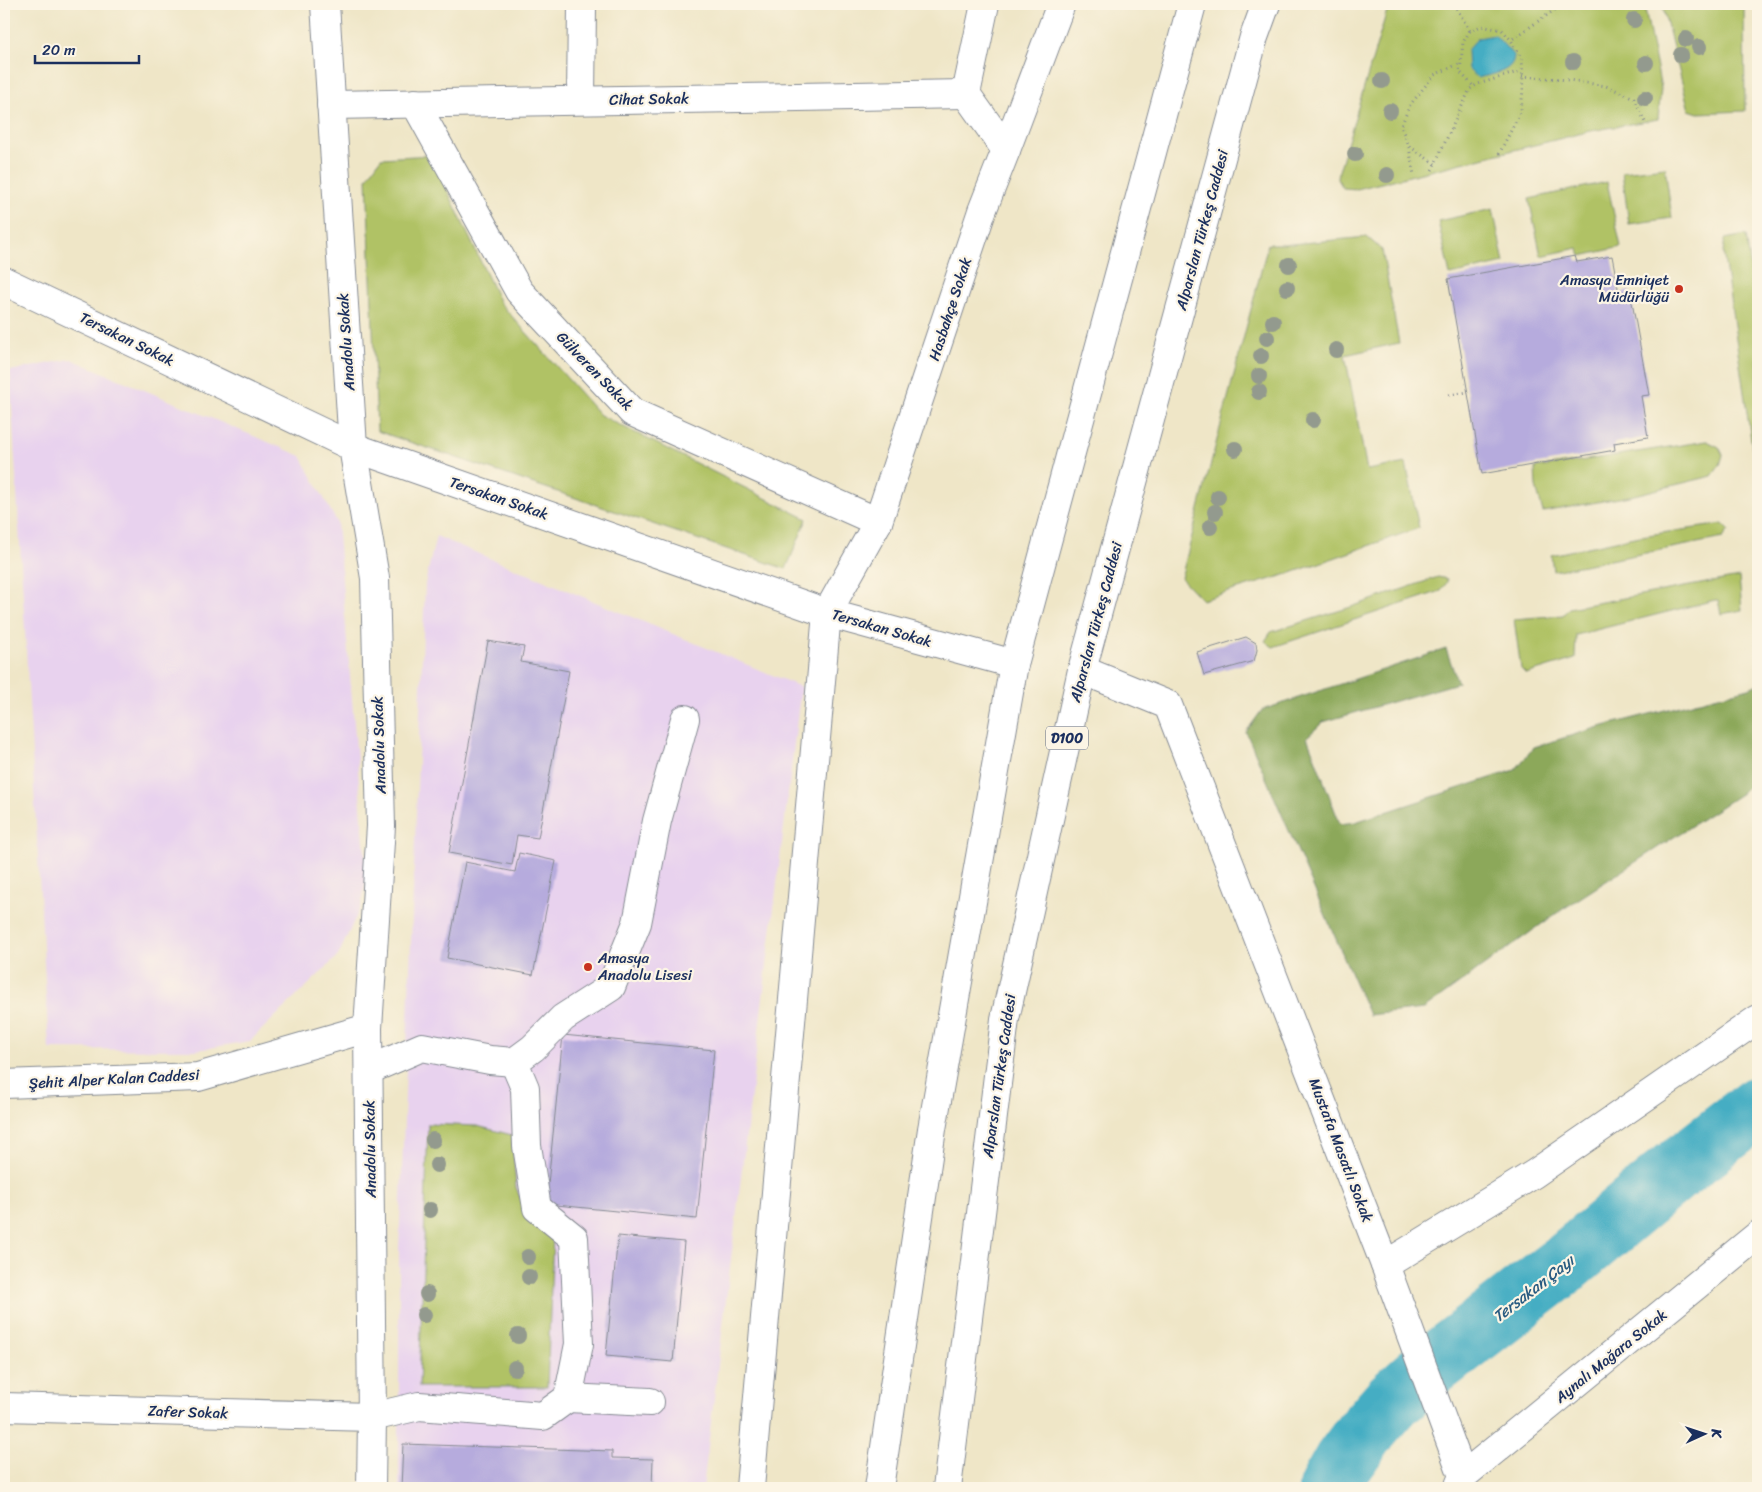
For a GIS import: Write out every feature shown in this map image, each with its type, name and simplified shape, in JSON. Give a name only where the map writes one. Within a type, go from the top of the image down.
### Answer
[{"type":"main road","name":"Anadolu Sokak","points":[[325,4],[353,447],[375,578],[381,816],[368,1028],[371,1488]]},
{"type":"main road","points":[[581,100],[582,4]]},
{"type":"main road","points":[[985,4],[966,94],[1006,150]]},
{"type":"main road","name":"Hasbahçe Sokak","points":[[827,613],[878,522],[982,211],[1061,4]]},
{"type":"main road","points":[[879,1488],[932,1129],[1014,664],[1192,4]]},
{"type":"main road","name":"Alparslan Türkeş Caddesi","points":[[947,1488],[1005,1019],[1082,670],[1252,46],[1266,4]]},
{"type":"main road","name":"Cihat Sokak","points":[[331,105],[966,94]]},
{"type":"main road","name":"Gülveren Sokak","points":[[415,104],[519,291],[632,412],[878,522]]},
{"type":"main road","name":"Tersakan Sokak","points":[[4,280],[353,447],[827,613],[1014,664]]},
{"type":"main road","points":[[750,1488],[827,613]]},
{"type":"main road","name":"Mustafa Masatlı Sokak","points":[[1082,670],[1168,705],[1385,1264],[1448,1432],[1461,1482]]},
{"type":"main road","points":[[369,1070],[422,1046],[481,1058],[514,1062],[533,1048],[563,1018],[611,987],[637,923],[658,821],[685,720]]},
{"type":"main road","points":[[1385,1264],[1534,1174],[1758,1018]]},
{"type":"main road","name":"Şehit Alper Kalan Caddesi","points":[[4,1084],[198,1077],[368,1028]]},
{"type":"main road","points":[[514,1062],[525,1088],[527,1146],[537,1208],[574,1238],[579,1344],[568,1398],[650,1402]]},
{"type":"main road","name":"Aynalı Mağara Sokak","points":[[1461,1482],[1758,1235]]},
{"type":"main road","name":"Zafer Sokak","points":[[4,1407],[372,1417],[419,1406],[543,1416],[568,1398]]},
{"type":"path","points":[[1454,4],[1470,31]]},
{"type":"path","points":[[1511,40],[1556,9],[1560,4]]},
{"type":"path","points":[[1474,87],[1460,72],[1463,42],[1470,31],[1482,26],[1502,30],[1511,40],[1522,58],[1523,89],[1521,111],[1498,154]]},
{"type":"path","points":[[1414,175],[1409,146],[1401,126],[1410,105],[1434,75],[1461,63]]},
{"type":"path","points":[[1432,170],[1470,90],[1478,84],[1521,71]]},
{"type":"path","points":[[1522,76],[1606,86],[1634,98],[1645,122]]},
{"type":"path","points":[[1409,146],[1435,164]]},
{"type":"path","points":[[1449,395],[1468,392]]},
{"type":"shaded area","points":[[71,359],[301,456],[337,522],[367,877],[361,906],[338,956],[250,1041],[197,1050],[49,1049],[10,371]]},
{"type":"shaded area","name":"Amasya Anadolu Lisesi","points":[[436,536],[801,687],[703,1488],[399,1488],[399,1248],[425,584]]},
{"type":"green space","points":[[1389,4],[1644,4],[1661,88],[1658,119],[1591,131],[1357,189],[1343,188],[1338,179],[1339,171]]},
{"type":"green space","points":[[1662,4],[1744,4],[1745,111],[1698,113],[1689,110]]},
{"type":"green space","points":[[431,155],[500,303],[600,415],[807,519],[786,569],[377,431],[367,178],[381,158]]},
{"type":"green space","points":[[1665,167],[1672,218],[1629,224],[1622,172]]},
{"type":"green space","points":[[1607,182],[1621,247],[1581,256],[1578,248],[1541,256],[1529,199]]},
{"type":"green space","points":[[1493,209],[1504,263],[1450,275],[1438,221]]},
{"type":"green space","points":[[1746,235],[1758,319],[1758,465],[1754,460],[1723,251],[1725,239]]},
{"type":"green space","points":[[1367,237],[1382,250],[1399,343],[1345,355],[1367,470],[1406,463],[1419,528],[1291,573],[1202,600],[1181,578],[1268,244],[1292,244]]},
{"type":"green space","points":[[1707,441],[1719,447],[1723,455],[1720,465],[1712,476],[1630,496],[1543,512],[1536,487],[1535,468]]},
{"type":"green space","points":[[1723,524],[1729,530],[1723,538],[1553,571],[1551,555],[1634,537]]},
{"type":"green space","points":[[1438,577],[1447,579],[1441,591],[1273,647],[1265,641],[1271,632]]},
{"type":"green space","points":[[1739,577],[1742,610],[1721,614],[1718,600],[1715,600],[1576,635],[1575,659],[1526,674],[1521,669],[1514,619],[1563,615],[1569,608]]},
{"type":"green space","points":[[1446,649],[1458,683],[1323,722],[1307,737],[1340,824],[1355,822],[1515,770],[1534,747],[1596,728],[1749,688],[1758,684],[1758,777],[1742,793],[1557,913],[1424,1009],[1369,1015],[1246,732],[1262,710]]},
{"type":"green space","points":[[428,1124],[477,1126],[512,1135],[516,1187],[527,1215],[553,1237],[547,1387],[419,1387]]},
{"type":"water","points":[[1495,35],[1514,56],[1513,62],[1500,72],[1478,78],[1468,69],[1467,50],[1478,38]]},
{"type":"building","points":[[1575,256],[1577,262],[1612,256],[1619,293],[1630,291],[1649,395],[1641,396],[1648,437],[1614,443],[1615,450],[1482,474],[1448,279]]},
{"type":"building","points":[[1246,637],[1256,643],[1257,650],[1254,661],[1204,675],[1197,652]]},
{"type":"building","points":[[488,641],[524,647],[521,662],[569,671],[538,838],[517,835],[512,865],[449,853]]},
{"type":"building","points":[[519,853],[556,861],[533,975],[447,958],[465,862],[515,872]]},
{"type":"building","points":[[563,1035],[714,1050],[697,1219],[546,1204]]},
{"type":"building","points":[[618,1236],[684,1242],[673,1362],[606,1356]]},
{"type":"building","points":[[403,1444],[612,1451],[612,1458],[653,1459],[652,1488],[401,1488]]},
{"type":"waterway","name":"Tersakan Çayı","points":[[1329,1488],[1344,1461],[1366,1431],[1393,1400],[1423,1373],[1566,1263],[1673,1173],[1758,1107]]},
{"type":"place","name":"Amasya Emniyet Müdürlüğü","points":[[1679,289]]},
{"type":"place","name":"Amasya Anadolu Lisesi","points":[[588,967]]}]
